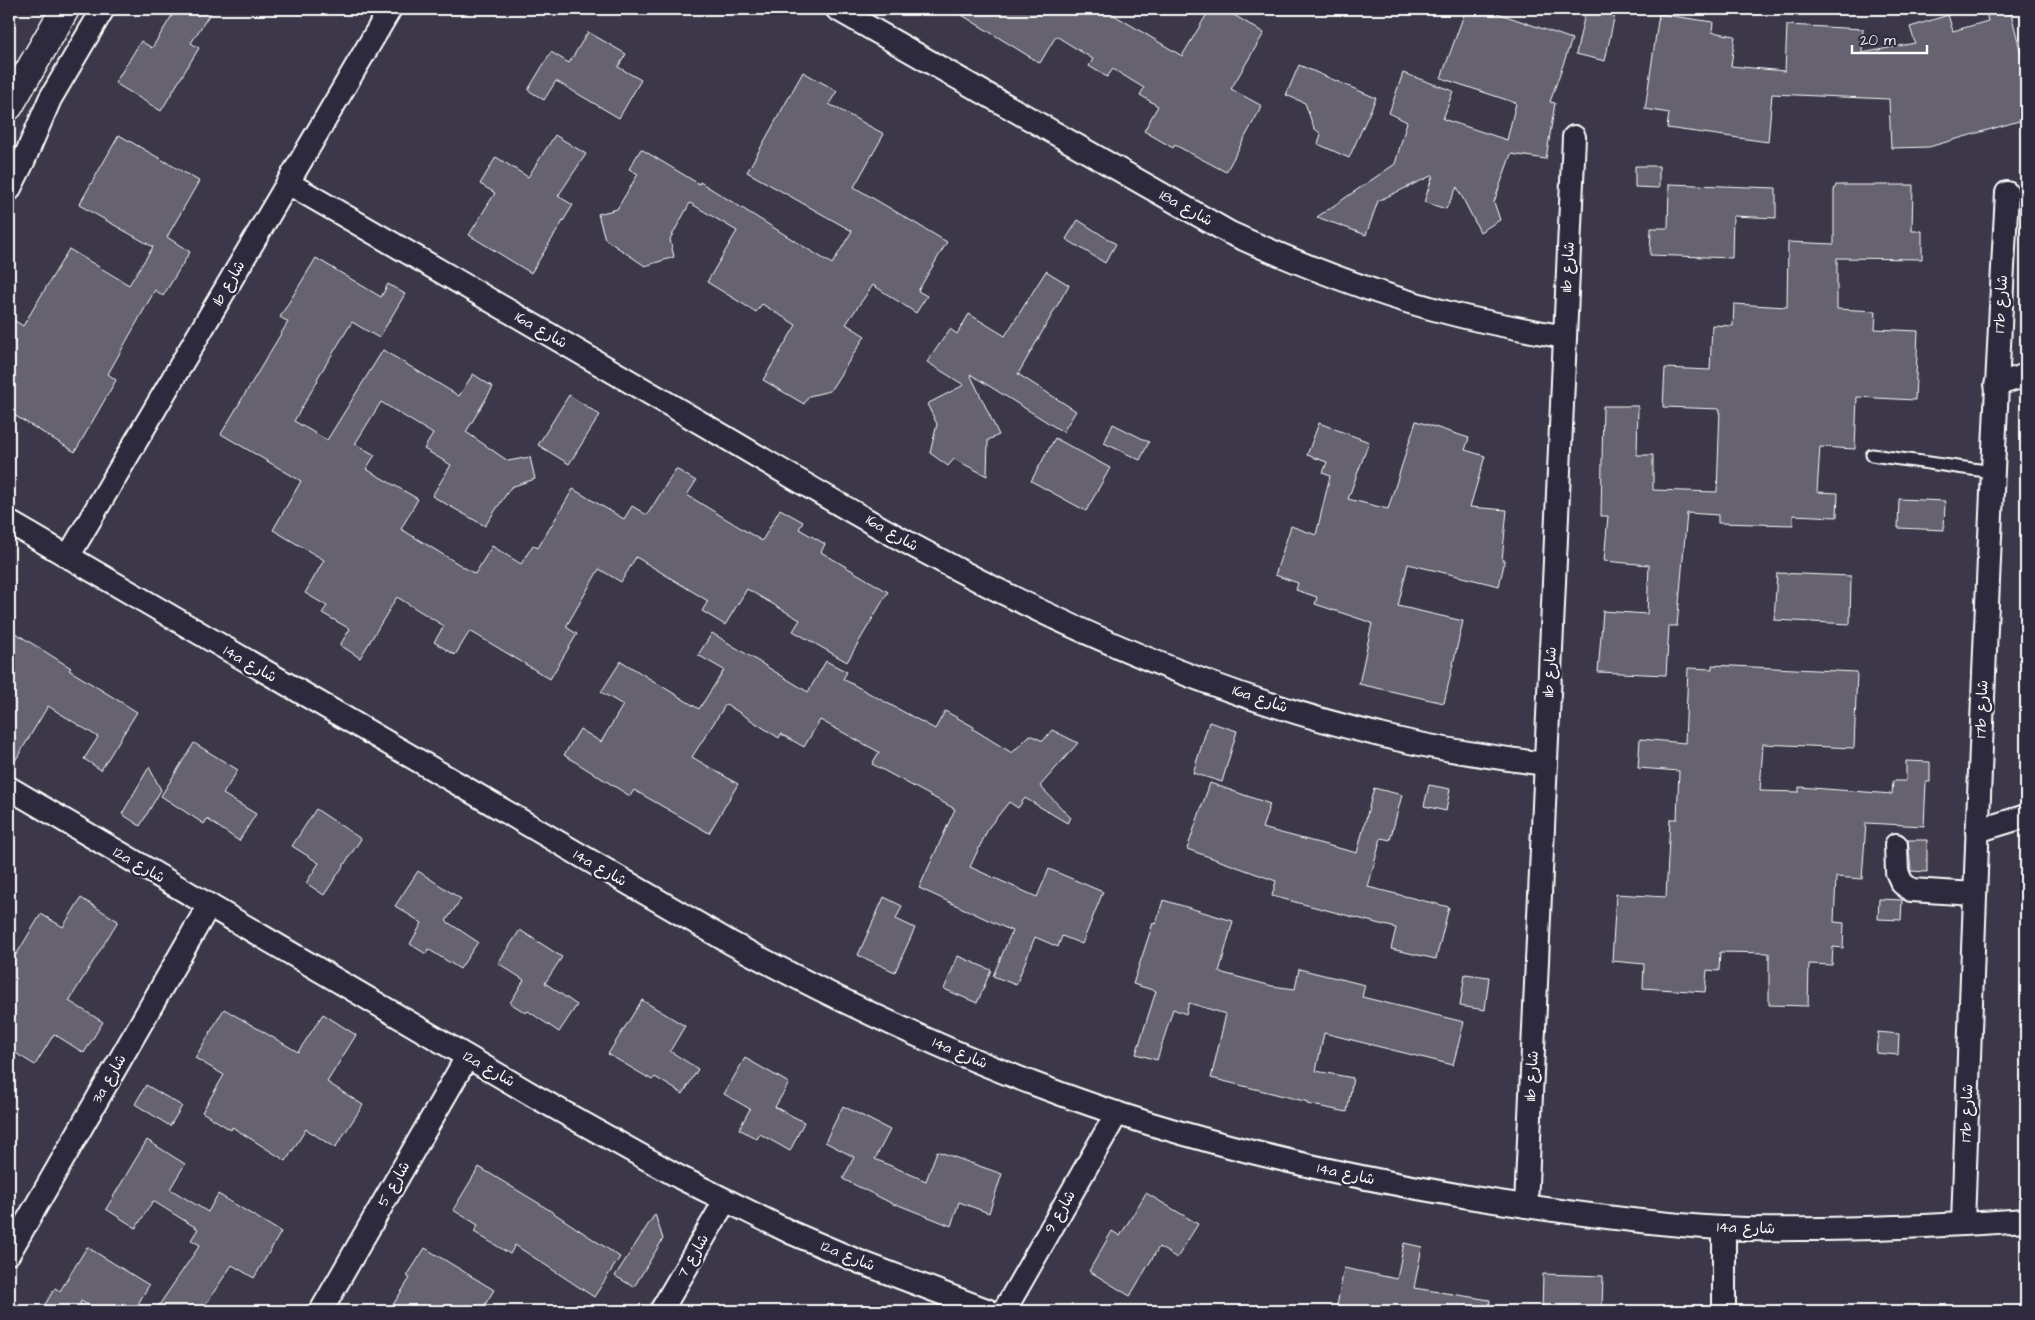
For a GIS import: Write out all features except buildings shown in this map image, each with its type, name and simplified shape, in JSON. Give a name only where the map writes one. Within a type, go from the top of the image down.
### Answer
[{"type":"street","points":[[9,106],[65,9]]},
{"type":"street","points":[[9,190],[50,99],[103,9]]},
{"type":"street","name":"1b شارع","points":[[68,557],[390,9]]},
{"type":"street","name":"18a شارع","points":[[837,9],[1230,232],[1283,257],[1392,297],[1448,313],[1565,337]]},
{"type":"street","name":"11b شارع","points":[[1526,1206],[1574,136]]},
{"type":"street","name":"16a شارع","points":[[288,183],[924,552],[1069,624],[1143,656],[1218,685],[1325,721],[1434,747],[1546,764]]},
{"type":"street","name":"17b شارع","points":[[1963,1224],[1974,894],[1992,472],[2007,194]]},
{"type":"street","points":[[1996,384],[2026,375]]},
{"type":"street","name":"14a شارع","points":[[9,522],[730,943],[806,983],[892,1024],[1037,1085],[1117,1113],[1202,1139],[1326,1170],[1424,1190],[1623,1219],[1724,1228],[1863,1228],[2026,1220]]},
{"type":"street","name":"12a شارع","points":[[9,788],[467,1057],[638,1155],[725,1201],[792,1233],[860,1262],[989,1311]]},
{"type":"street","points":[[1977,831],[2026,816]]},
{"type":"street","points":[[1896,845],[1898,872],[1902,883],[1910,890],[1974,894]]},
{"type":"street","name":"3a شارع","points":[[9,1253],[208,905]]},
{"type":"street","name":"شارع 5","points":[[320,1311],[467,1057]]},
{"type":"street","name":"شارع 9","points":[[1004,1311],[1117,1113]]},
{"type":"street","name":"شارع 7","points":[[661,1311],[725,1201]]},
{"type":"street","points":[[1724,1228],[1724,1311]]},
{"type":"lane","points":[[1872,455],[1992,472]]}]
